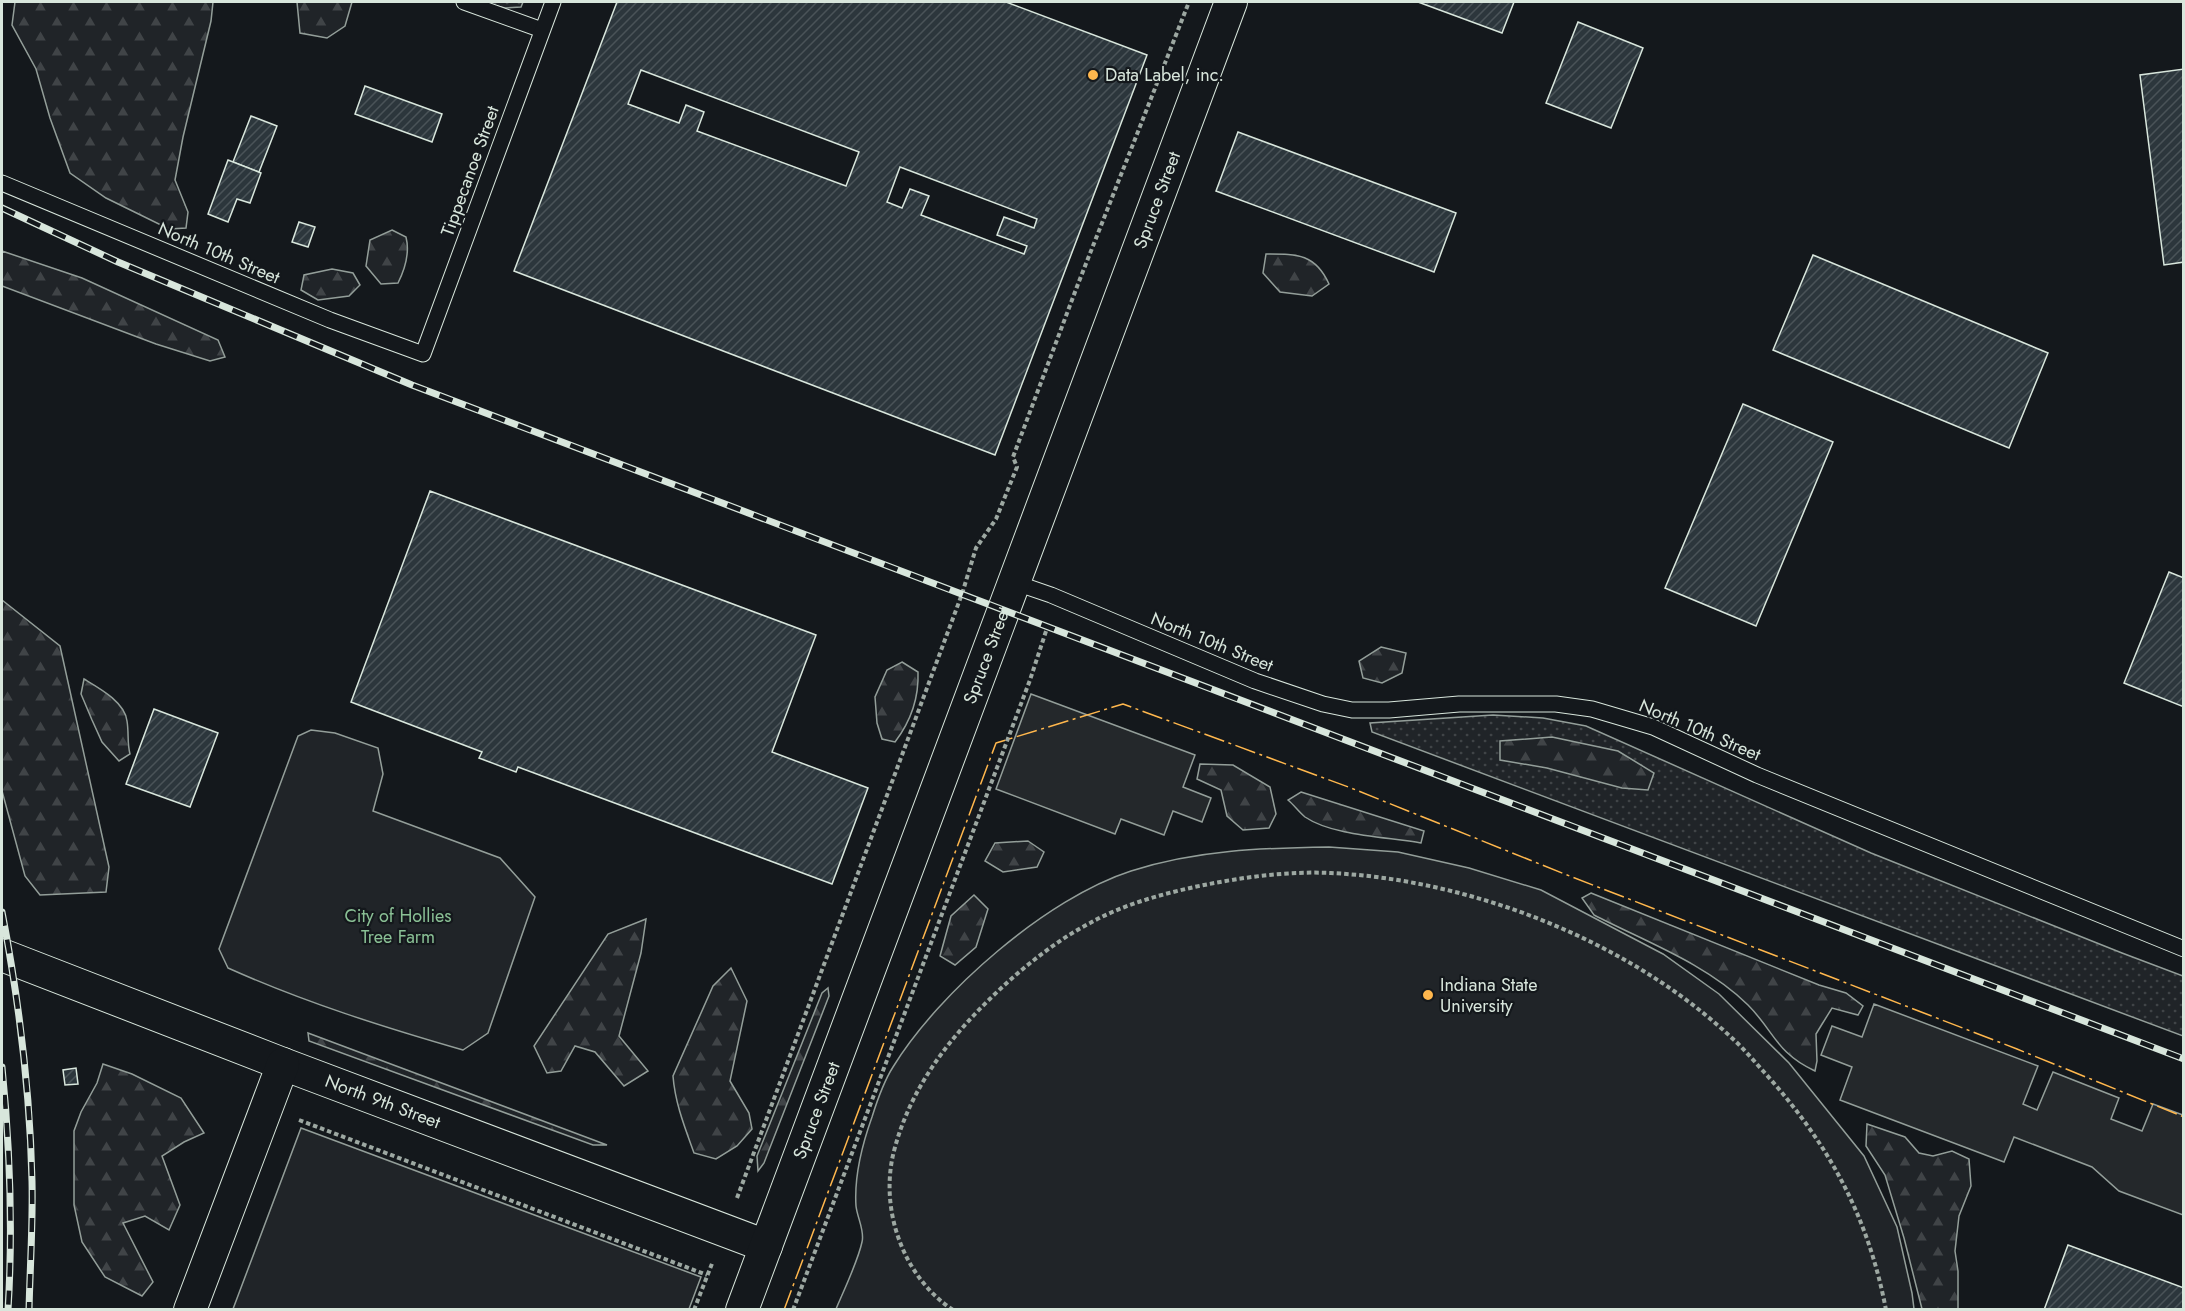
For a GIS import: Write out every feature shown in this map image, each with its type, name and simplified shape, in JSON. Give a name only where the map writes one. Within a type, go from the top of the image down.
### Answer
[{"type":"street","name":"Spruce Street","points":[[742,1310],[1231,2]]},
{"type":"street","name":"North 9th Street","points":[[2,955],[283,1064],[766,1246]]},
{"type":"street","points":[[190,1310],[283,1064]]},
{"type":"lane","points":[[464,2],[542,30]]},
{"type":"lane","name":"Tippecanoe Street","points":[[423,354],[553,2]]},
{"type":"lane","name":"North 10th Street","points":[[2,183],[330,320],[423,354]]},
{"type":"lane","name":"North 10th Street","points":[[1013,582],[1255,681],[1323,704],[1352,710],[1389,710],[1459,704],[1556,704],[1592,709],[1653,727],[1789,788],[2184,949]]},
{"type":"path","points":[[694,1310],[962,594],[976,548],[996,519],[1017,467],[1013,457],[1017,446],[1189,2]]},
{"type":"path","points":[[793,1310],[1047,627],[1061,600]]},
{"type":"path","points":[[953,1310],[940,1301],[920,1278],[901,1246],[893,1220],[888,1185],[899,1131],[912,1102],[934,1062],[956,1034],[989,999],[1025,967],[1089,923],[1123,907],[1180,890],[1224,881],[1328,873],[1398,880],[1441,888],[1490,902],[1558,927],[1604,949],[1693,1005],[1735,1040],[1793,1105],[1823,1146],[1846,1187],[1861,1224],[1881,1282],[1886,1310]]},
{"type":"path","points":[[295,1131],[299,1120],[707,1275]]},
{"type":"green space","points":[[15,2],[213,2],[211,21],[175,180],[188,212],[186,228],[169,229],[106,198],[70,173],[50,118],[36,69],[12,25]]},
{"type":"green space","points":[[297,2],[352,2],[345,26],[327,38],[300,33]]},
{"type":"green space","points":[[481,2],[523,2],[521,7],[505,8]]},
{"type":"green space","points":[[392,230],[406,237],[406,261],[398,283],[381,284],[366,266],[370,240]]},
{"type":"green space","points":[[2,251],[82,278],[218,340],[225,357],[210,361],[156,344],[2,286]]},
{"type":"green space","points":[[1266,254],[1304,257],[1317,266],[1329,284],[1312,296],[1280,292],[1263,273]]},
{"type":"green space","points":[[332,269],[353,273],[360,285],[349,296],[318,300],[301,290],[304,275]]},
{"type":"green space","points":[[2,600],[60,646],[109,867],[106,892],[40,895],[25,876],[2,791]]},
{"type":"green space","points":[[1381,647],[1406,653],[1402,673],[1382,683],[1363,678],[1359,661]]},
{"type":"green space","points":[[902,662],[918,672],[918,682],[913,709],[895,742],[882,739],[877,723],[875,697],[887,670]]},
{"type":"green space","points":[[84,679],[110,696],[125,714],[130,754],[119,761],[102,742],[92,720],[81,694]]},
{"type":"green space","points":[[1493,715],[1543,718],[1586,726],[1871,853],[2183,976],[2183,1036],[1372,732],[1370,723]]},
{"type":"green space","name":"City of Hollies Tree Farm","points":[[311,730],[335,733],[378,748],[383,774],[373,811],[500,858],[535,897],[488,1033],[463,1050],[344,1013],[228,968],[219,949],[298,736]]},
{"type":"green space","points":[[1552,737],[1618,751],[1654,773],[1648,790],[1622,788],[1547,768],[1500,760],[1500,741]]},
{"type":"green space","points":[[1200,764],[1233,765],[1270,787],[1276,814],[1269,828],[1243,830],[1227,816],[1221,790],[1197,779]]},
{"type":"green space","points":[[1301,792],[1424,831],[1421,843],[1345,832],[1317,823],[1305,817],[1288,800]]},
{"type":"green space","points":[[1028,841],[1044,852],[1037,867],[1003,872],[985,861],[995,843]]},
{"type":"green space","name":"Indiana State University","points":[[1329,847],[1398,852],[1469,868],[1541,890],[1663,954],[1719,994],[1789,1063],[1864,1156],[1897,1227],[1914,1309],[836,1309],[862,1242],[856,1206],[858,1172],[865,1138],[881,1091],[893,1067],[913,1038],[966,979],[1031,925],[1065,902],[1099,884],[1131,871],[1205,854],[1254,849]]},
{"type":"green space","points":[[1591,893],[1819,985],[1846,993],[1863,1006],[1858,1015],[1832,1008],[1816,1034],[1815,1071],[1792,1057],[1748,1005],[1714,977],[1674,954],[1594,915],[1582,898]]},
{"type":"green space","points":[[974,895],[988,909],[976,947],[955,965],[940,956],[951,916]]},
{"type":"green space","points":[[646,919],[641,953],[619,1036],[648,1071],[624,1086],[595,1052],[575,1046],[561,1071],[547,1073],[534,1046],[608,934]]},
{"type":"green space","points":[[731,968],[747,1001],[730,1081],[749,1113],[752,1129],[737,1146],[716,1159],[694,1153],[678,1106],[673,1076],[713,986]]},
{"type":"green space","points":[[828,988],[829,996],[764,1163],[758,1171],[757,1156],[822,993]]},
{"type":"green space","points":[[308,1033],[607,1145],[593,1145],[309,1041]]},
{"type":"green space","points":[[103,1064],[132,1074],[181,1098],[204,1133],[162,1156],[180,1205],[169,1230],[145,1216],[123,1223],[153,1282],[142,1296],[105,1277],[82,1242],[74,1205],[74,1131],[81,1112],[97,1083]]},
{"type":"green space","points":[[1867,1124],[1905,1137],[1919,1153],[1933,1156],[1952,1151],[1969,1159],[1971,1186],[1959,1216],[1955,1251],[1958,1271],[1958,1309],[1922,1309],[1885,1175],[1866,1146]]},
{"type":"green space","points":[[301,1128],[701,1277],[689,1309],[233,1309]]},
{"type":"shaded area","points":[[1031,694],[1195,755],[1183,787],[1211,798],[1202,822],[1173,811],[1164,835],[1121,819],[1115,834],[996,789]]},
{"type":"shaded area","points":[[1874,1004],[2038,1066],[2023,1104],[2037,1110],[2053,1072],[2119,1098],[2111,1119],[2142,1131],[2153,1104],[2183,1115],[2183,1215],[2119,1191],[2092,1167],[2014,1137],[2004,1162],[1840,1100],[1852,1067],[1821,1055],[1832,1026],[1862,1037]]},
{"type":"building","points":[[617,2],[1006,2],[1147,55],[995,455],[514,271]],"holes":[[[641,70],[859,152],[846,186],[697,131],[704,112],[686,105],[679,123],[628,104]],[[900,167],[1037,219],[1034,228],[1004,217],[997,235],[1027,246],[1024,254],[921,215],[929,196],[910,189],[902,208],[887,202]]]},
{"type":"building","points":[[1418,2],[1514,2],[1502,33]]},
{"type":"building","points":[[1578,22],[1643,48],[1611,128],[1546,103]]},
{"type":"building","points":[[2184,69],[2184,262],[2164,265],[2140,75]]},
{"type":"building","points":[[365,86],[442,114],[432,142],[355,114]]},
{"type":"building","points":[[251,116],[277,126],[259,172],[233,162]]},
{"type":"building","points":[[1238,132],[1456,213],[1434,272],[1216,191]]},
{"type":"building","points":[[228,160],[261,173],[250,203],[237,199],[228,222],[208,214]]},
{"type":"building","points":[[299,222],[315,227],[308,247],[292,242]]},
{"type":"building","points":[[1813,255],[2048,353],[2009,448],[1773,350]]},
{"type":"building","points":[[1743,404],[1833,442],[1756,626],[1665,588]]},
{"type":"building","points":[[430,491],[816,635],[772,752],[868,788],[832,884],[518,767],[516,772],[479,758],[482,752],[351,702]]},
{"type":"building","points":[[2169,572],[2184,578],[2184,707],[2124,683]]},
{"type":"building","points":[[154,709],[218,733],[190,807],[126,784]]},
{"type":"building","points":[[76,1068],[78,1084],[65,1085],[63,1070]]},
{"type":"building","points":[[2068,1245],[2184,1288],[2184,1310],[2044,1310]]},
{"type":"railway","points":[[2,208],[118,262],[412,385],[2184,1059]]},
{"type":"railway","points":[[2,912],[14,979],[29,1114],[32,1197],[29,1310]]},
{"type":"railway","points":[[2,1067],[10,1188],[8,1310]]},
{"type":"power","points":[[784,1310],[996,743],[1123,704],[1351,788],[1572,877],[2017,1049],[2184,1117]]},
{"type":"place","name":"Data Label, inc.","points":[[1093,75]]},
{"type":"place","name":"Indiana State University","points":[[1428,995]]}]
